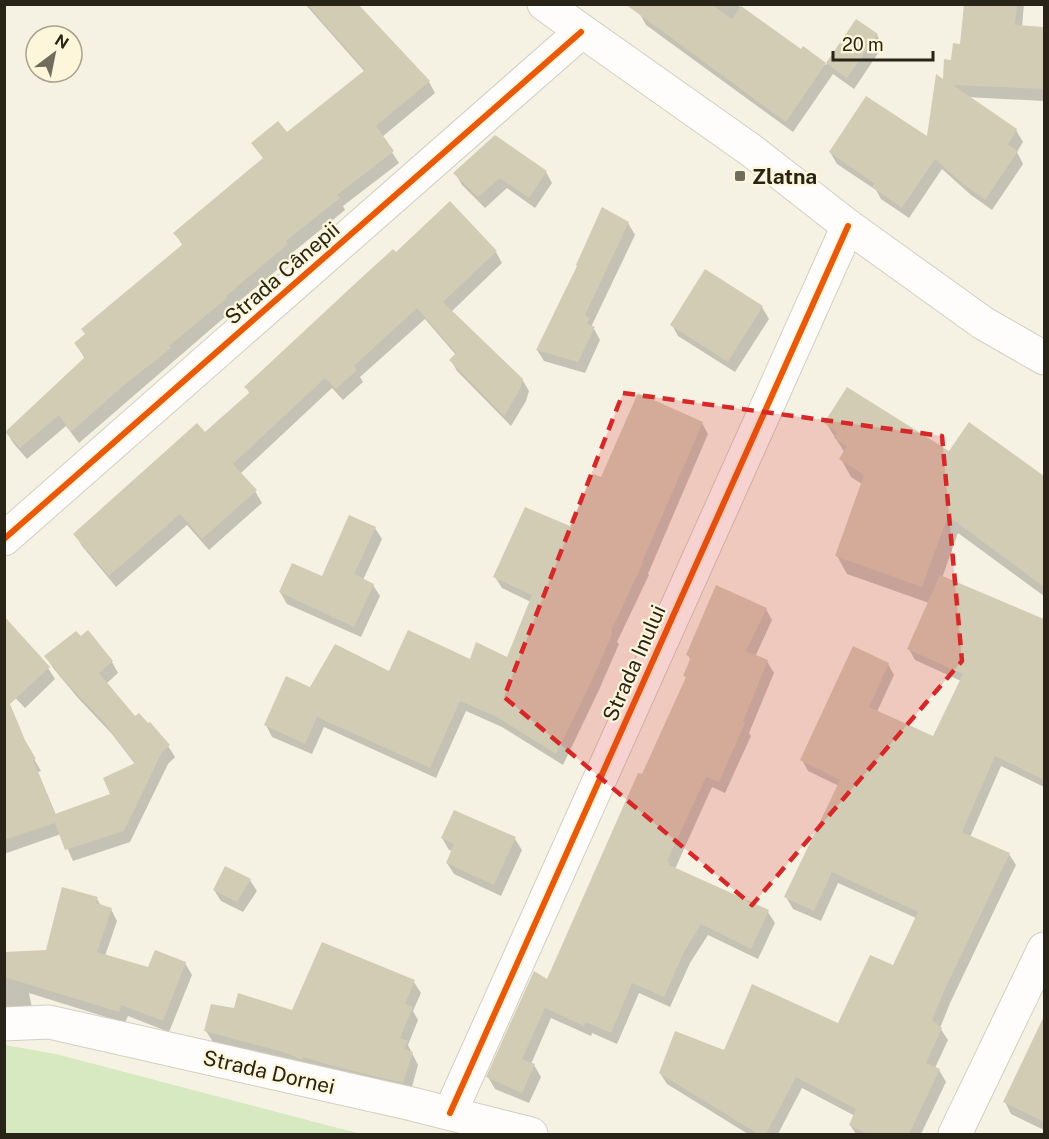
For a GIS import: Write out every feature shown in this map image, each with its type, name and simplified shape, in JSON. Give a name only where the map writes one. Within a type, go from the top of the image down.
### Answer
[{"type":"street","points":[[544,4],[752,151],[848,226],[983,323],[1044,358]]},
{"type":"street","name":"Strada Cânepii","points":[[4,539],[581,32]]},
{"type":"street","name":"Strada Inului","points":[[450,1113],[848,226]]},
{"type":"street","points":[[983,323],[1026,366],[1044,380]]},
{"type":"street","points":[[955,1134],[1044,949]]},
{"type":"street","name":"Strada Dornei","points":[[4,1024],[49,1022],[450,1113],[531,1134]]},
{"type":"highlighted area","points":[[623,393],[942,436],[962,661],[752,905],[504,697]]},
{"type":"green space","points":[[5,1045],[56,1054],[361,1134],[5,1134]]},
{"type":"building","points":[[307,4],[358,4],[430,81],[376,126],[394,151],[337,195],[340,198],[286,241],[288,244],[169,346],[171,348],[71,432],[59,415],[20,448],[5,432],[85,357],[74,343],[85,334],[81,329],[183,244],[173,233],[263,158],[251,143],[278,121],[287,132],[365,70]]},
{"type":"building","points":[[625,4],[711,4],[732,19],[741,6],[801,49],[803,46],[826,63],[786,122]]},
{"type":"building","points":[[964,4],[1017,4],[1015,25],[1044,27],[1044,89],[953,85],[1017,129],[1008,145],[1018,151],[985,200],[935,159],[902,208],[872,187],[875,184],[829,152],[866,96],[927,136],[936,74],[943,79],[944,59],[951,60],[953,43],[960,44]]},
{"type":"building","points":[[856,19],[878,34],[847,78],[826,63]]},
{"type":"building","points":[[495,135],[547,171],[529,198],[500,178],[478,197],[453,173]]},
{"type":"building","points":[[450,201],[497,251],[443,302],[523,379],[520,389],[504,416],[449,360],[456,353],[417,308],[354,366],[357,370],[336,389],[325,378],[233,464],[257,490],[202,539],[180,514],[109,576],[73,534],[197,423],[205,432],[250,392],[244,387],[393,249],[396,252]]},
{"type":"building","points":[[602,207],[629,222],[585,315],[590,318],[587,324],[595,327],[578,362],[536,350],[577,266]]},
{"type":"building","points":[[705,269],[763,306],[728,362],[670,325]]},
{"type":"building","points":[[847,387],[949,451],[969,422],[1044,476],[1044,587],[948,516],[922,587],[835,556],[864,475],[839,459],[847,446],[834,438],[837,432],[824,423]]},
{"type":"building","points":[[638,393],[703,422],[643,563],[611,631],[613,632],[593,678],[556,754],[495,716],[460,701],[430,768],[317,717],[305,744],[264,725],[286,676],[310,687],[335,644],[389,671],[408,630],[470,659],[476,642],[507,657],[532,595],[493,577],[525,507],[570,526],[593,474],[601,477]]},
{"type":"building","points":[[349,515],[376,527],[354,574],[374,584],[354,627],[279,592],[292,563],[322,576]]},
{"type":"building","points":[[940,575],[1044,619],[1044,780],[995,756],[962,832],[1010,853],[932,1020],[942,1028],[926,1063],[940,1069],[909,1134],[867,1134],[849,1125],[856,1109],[796,1077],[766,1134],[758,1134],[659,1073],[675,1031],[724,1050],[752,984],[838,1023],[870,955],[893,965],[918,912],[832,872],[814,911],[784,897],[840,780],[800,760],[853,646],[889,663],[869,707],[933,736],[963,674],[907,649]]},
{"type":"building","points":[[716,585],[767,608],[746,651],[768,660],[743,722],[745,723],[719,782],[706,777],[667,861],[669,865],[769,910],[751,949],[701,924],[684,952],[664,997],[632,983],[611,1033],[586,1022],[584,1026],[545,1008],[522,1059],[535,1064],[522,1093],[486,1077],[534,971],[547,979],[638,773],[642,774],[686,677],[683,676],[691,657],[686,655]]},
{"type":"building","points":[[4,616],[50,667],[10,704],[25,740],[36,759],[33,760],[55,814],[110,794],[103,778],[135,763],[104,722],[44,656],[76,631],[81,636],[88,630],[113,661],[99,673],[135,716],[139,713],[148,723],[150,722],[170,745],[162,752],[124,831],[65,850],[55,823],[4,840]]},
{"type":"building","points":[[454,810],[516,837],[494,885],[446,863],[454,844],[441,838]]},
{"type":"building","points":[[225,866],[251,879],[237,902],[213,890]]},
{"type":"building","points":[[62,887],[98,897],[96,903],[112,908],[97,952],[148,967],[155,950],[186,962],[163,1021],[121,1005],[119,1012],[4,977],[4,952],[46,950]]},
{"type":"building","points":[[322,942],[415,980],[405,1004],[413,1007],[400,1038],[408,1041],[404,1049],[413,1052],[403,1083],[303,1057],[302,1060],[283,1052],[204,1031],[211,1004],[234,1008],[238,993],[292,1010]]},
{"type":"building","points":[[1044,1016],[1044,1122],[1003,1102]]},
{"type":"cycle path","points":[[4,539],[581,32]]},
{"type":"cycle path","points":[[450,1113],[848,226]]},
{"type":"place","name":"Zlatna","points":[[740,176]]}]
